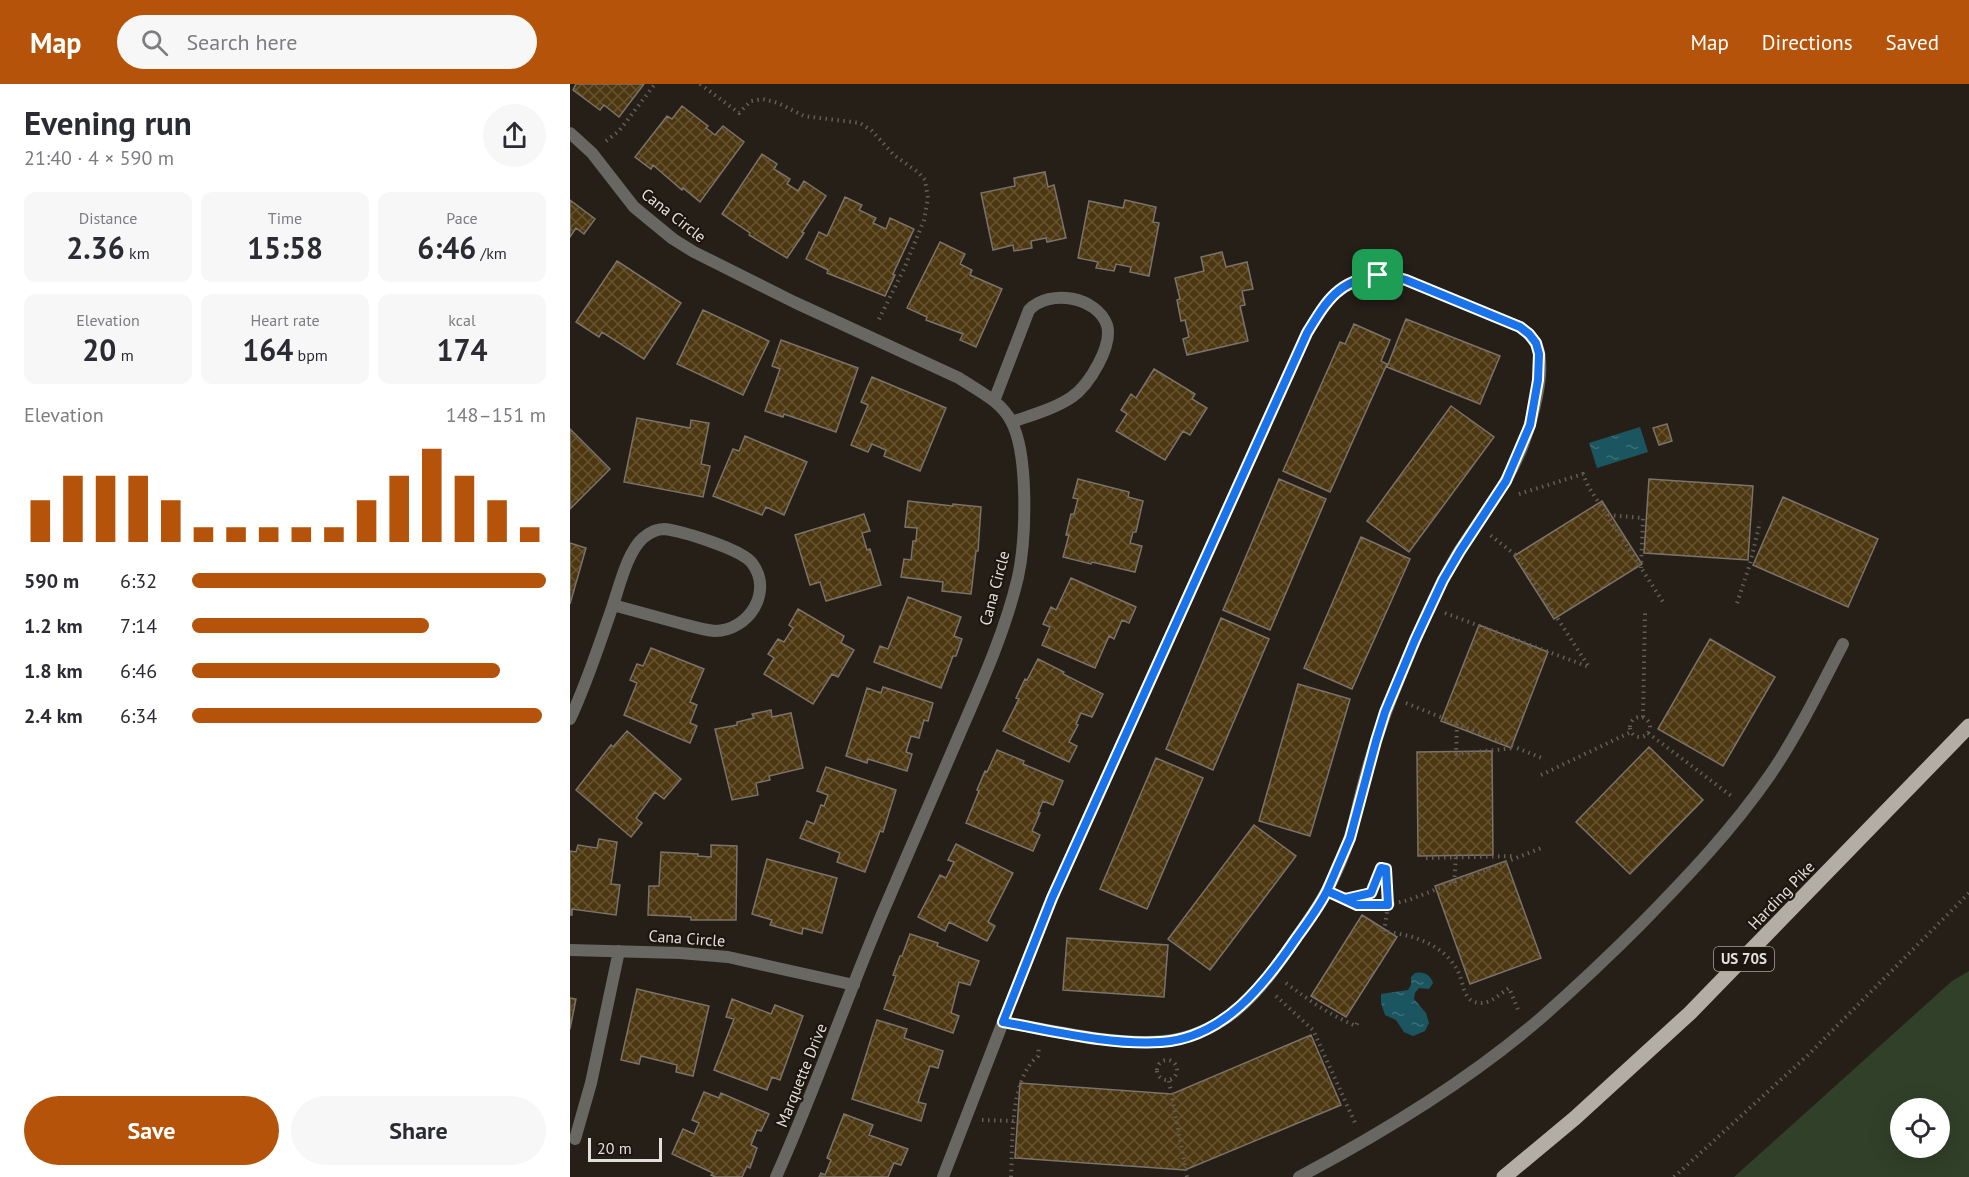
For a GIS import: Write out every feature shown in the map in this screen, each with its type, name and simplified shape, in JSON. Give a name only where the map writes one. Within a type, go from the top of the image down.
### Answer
[{"type":"main road","name":"Harding Pike","points":[[1504,1177],[1575,1118],[1690,1013],[1969,726]]},
{"type":"street","name":"Cana Circle","points":[[570,133],[593,155],[634,207],[673,239],[722,268],[959,378],[994,401],[1012,422],[1020,452],[1025,505],[1022,546],[1015,586],[993,652],[854,985],[705,954],[570,950]]},
{"type":"street","points":[[943,1177],[964,1119],[1052,898],[1307,333],[1323,307],[1335,293],[1352,281],[1378,275],[1392,276],[1520,327],[1536,343],[1539,354],[1530,425],[1515,463],[1493,502],[1448,571],[1430,608],[1392,697],[1376,741],[1350,838],[1327,891],[1272,972],[1237,1010],[1221,1021],[1197,1033],[1172,1040],[1151,1042],[1121,1040],[1003,1022]]},
{"type":"street","points":[[994,401],[1029,310],[1037,303],[1050,297],[1061,297],[1082,302],[1097,312],[1105,322],[1108,332],[1100,361],[1088,381],[1074,396],[1063,403],[1012,422]]},
{"type":"street","points":[[570,719],[613,605],[635,548],[642,539],[658,530],[670,531],[730,548],[748,558],[754,565],[759,582],[759,593],[751,614],[744,621],[727,630],[706,630],[613,605]]},
{"type":"street","points":[[1299,1177],[1363,1142],[1451,1086],[1525,1030],[1598,967],[1712,850],[1746,807],[1793,738],[1843,644]]},
{"type":"street","points":[[574,1138],[591,1083],[619,951]]},
{"type":"street","name":"Marquette Drive","points":[[776,1177],[799,1126],[854,985]]},
{"type":"path","points":[[593,155],[607,140],[620,131],[655,84]]},
{"type":"path","points":[[700,84],[739,114],[751,101],[763,99],[778,103],[804,116],[860,123],[872,131],[900,160],[922,176],[927,192],[927,212],[904,269],[870,337]]},
{"type":"path","points":[[1493,502],[1583,474],[1588,486],[1665,604]]},
{"type":"path","points":[[1607,515],[1643,518],[1641,568]]},
{"type":"path","points":[[1737,603],[1750,564],[1760,522]]},
{"type":"path","points":[[1430,608],[1589,667],[1517,556],[1478,525]]},
{"type":"path","points":[[1643,717],[1635,718],[1630,725],[1631,732],[1637,737],[1642,737],[1650,729],[1649,723],[1643,717],[1645,613]]},
{"type":"path","points":[[1392,697],[1544,759]]},
{"type":"path","points":[[1457,724],[1456,754],[1517,748]]},
{"type":"path","points":[[1541,775],[1631,732]]},
{"type":"path","points":[[1648,733],[1746,807]]},
{"type":"path","points":[[1327,891],[1357,905],[1388,905],[1409,900],[1544,847]]},
{"type":"path","points":[[1426,858],[1520,856]]},
{"type":"path","points":[[1454,883],[1456,857]]},
{"type":"path","points":[[1345,899],[1371,893],[1381,868],[1386,869],[1388,905],[1384,932],[1411,936],[1441,951],[1459,973],[1466,993],[1473,1001],[1479,1003],[1490,1001],[1509,988],[1525,1030]]},
{"type":"path","points":[[1674,1177],[1808,1055],[1969,893]]},
{"type":"path","points":[[1272,972],[1320,1009],[1356,1026],[1359,1019]]},
{"type":"path","points":[[1263,983],[1313,1030],[1363,1142]]},
{"type":"path","points":[[1011,1177],[1017,1095],[1030,1062],[1038,1056],[1042,1029]]},
{"type":"path","points":[[1166,1060],[1173,1062],[1178,1069],[1175,1077],[1169,1081],[1160,1078],[1157,1071],[1159,1064],[1166,1060]]},
{"type":"path","points":[[1169,1081],[1186,1177]]},
{"type":"path","points":[[964,1119],[1015,1121]]},
{"type":"green space","points":[[1969,971],[1969,1177],[1734,1177],[1952,981]]},
{"type":"water","points":[[1640,427],[1648,452],[1597,468],[1589,443]]},
{"type":"water","points":[[1415,973],[1426,974],[1433,983],[1429,989],[1419,988],[1415,993],[1414,999],[1426,1013],[1429,1023],[1425,1031],[1413,1036],[1404,1032],[1396,1020],[1385,1015],[1381,994],[1408,990],[1411,977]]},
{"type":"building","points":[[576,84],[644,84],[619,117],[604,105],[600,110],[573,90]]},
{"type":"building","points":[[682,106],[708,126],[706,128],[715,135],[723,126],[744,142],[700,202],[653,165],[651,169],[635,157],[667,116],[672,119]]},
{"type":"building","points":[[762,154],[777,164],[774,169],[790,179],[787,184],[798,191],[804,181],[826,196],[787,258],[749,235],[750,233],[722,214]]},
{"type":"building","points":[[1045,172],[1048,187],[1054,185],[1066,238],[1047,242],[1046,238],[1031,241],[1032,248],[1014,251],[1013,245],[993,250],[981,193],[1015,186],[1014,178]]},
{"type":"building","points":[[845,197],[862,205],[859,210],[876,218],[873,223],[886,229],[890,218],[914,229],[885,296],[827,273],[828,270],[806,259],[819,232],[827,236]]},
{"type":"building","points":[[570,200],[595,219],[584,234],[576,228],[570,237]]},
{"type":"building","points":[[1125,200],[1156,207],[1153,222],[1159,223],[1149,276],[1130,272],[1131,267],[1116,264],[1114,271],[1096,268],[1098,262],[1078,258],[1089,201],[1123,208]]},
{"type":"building","points":[[940,242],[965,254],[960,264],[972,270],[970,275],[1002,289],[976,347],[960,340],[963,334],[926,320],[927,317],[907,308]]},
{"type":"building","points":[[1222,252],[1226,267],[1247,262],[1253,289],[1242,291],[1245,305],[1240,306],[1248,341],[1187,355],[1183,339],[1189,337],[1185,320],[1181,321],[1177,300],[1180,299],[1175,278],[1204,271],[1201,257]]},
{"type":"building","points":[[617,261],[681,303],[644,359],[602,332],[599,337],[576,322]]},
{"type":"building","points":[[703,310],[769,341],[743,395],[677,364]]},
{"type":"building","points":[[1406,319],[1500,356],[1480,404],[1387,367]]},
{"type":"building","points":[[1354,324],[1390,340],[1381,361],[1387,364],[1330,492],[1283,471],[1340,342],[1345,344]]},
{"type":"building","points":[[781,340],[858,368],[836,432],[784,414],[783,417],[765,411],[780,369],[772,366]]},
{"type":"building","points":[[1154,369],[1195,394],[1192,399],[1207,408],[1190,435],[1183,431],[1165,460],[1116,431],[1127,414],[1121,410],[1131,394],[1136,398]]},
{"type":"building","points":[[872,377],[946,408],[920,471],[884,456],[886,450],[872,444],[868,452],[851,445],[868,405],[861,402]]},
{"type":"building","points":[[1451,406],[1494,437],[1409,552],[1367,521]]},
{"type":"building","points":[[637,418],[690,428],[691,420],[709,423],[701,464],[710,466],[703,497],[624,482]]},
{"type":"building","points":[[1667,424],[1672,441],[1659,445],[1653,428]]},
{"type":"building","points":[[570,429],[610,469],[570,509]]},
{"type":"building","points":[[745,436],[807,462],[784,515],[766,507],[762,515],[713,496],[733,449],[739,451]]},
{"type":"building","points":[[1078,479],[1129,492],[1128,497],[1143,501],[1136,532],[1133,532],[1130,543],[1142,546],[1135,572],[1063,557],[1069,535],[1066,535],[1071,514],[1074,514],[1078,499],[1073,498]]},
{"type":"building","points":[[1279,479],[1326,499],[1270,630],[1223,610]]},
{"type":"building","points":[[1649,479],[1753,486],[1748,560],[1644,553]]},
{"type":"building","points":[[1783,497],[1878,539],[1848,607],[1753,565]]},
{"type":"building","points":[[908,501],[981,507],[978,551],[976,551],[971,594],[942,591],[943,582],[901,577],[904,559],[911,560],[913,541],[916,541],[917,528],[905,527]]},
{"type":"building","points":[[1602,501],[1642,564],[1554,619],[1514,556]]},
{"type":"building","points":[[864,514],[870,531],[862,533],[867,550],[870,549],[881,585],[826,601],[820,582],[810,585],[795,535]]},
{"type":"building","points":[[1361,537],[1410,559],[1352,689],[1304,668]]},
{"type":"building","points":[[570,543],[586,548],[570,604]]},
{"type":"building","points":[[1071,578],[1136,607],[1129,623],[1122,620],[1114,639],[1109,636],[1095,668],[1042,645],[1050,627],[1043,624],[1051,607],[1056,610]]},
{"type":"building","points":[[908,597],[961,617],[954,636],[962,639],[941,688],[874,662],[880,646],[888,649]]},
{"type":"building","points":[[798,609],[844,636],[841,643],[854,650],[838,677],[832,674],[813,704],[764,674],[774,658],[768,654],[778,639],[784,642],[793,628],[789,625]]},
{"type":"building","points":[[1221,618],[1269,639],[1213,770],[1166,749]]},
{"type":"building","points":[[1479,625],[1548,652],[1511,748],[1441,721]]},
{"type":"building","points":[[1710,639],[1775,677],[1723,766],[1658,729]]},
{"type":"building","points":[[651,648],[704,669],[690,702],[697,705],[690,723],[697,726],[690,743],[624,715],[637,683],[630,680],[637,664],[643,666]]},
{"type":"building","points":[[1038,659],[1103,694],[1092,717],[1081,713],[1076,724],[1078,725],[1069,742],[1077,746],[1069,762],[1003,731],[1019,699],[1016,698],[1025,679],[1027,680]]},
{"type":"building","points":[[1298,684],[1350,699],[1310,836],[1259,821]]},
{"type":"building","points":[[883,687],[933,703],[928,721],[924,720],[919,738],[911,736],[906,752],[912,754],[907,771],[868,759],[867,763],[846,756],[867,688],[881,693]]},
{"type":"building","points":[[771,710],[772,717],[791,713],[803,768],[769,776],[770,780],[756,783],[758,795],[732,800],[715,729],[737,725],[737,722],[754,718],[752,714]]},
{"type":"building","points":[[627,731],[681,779],[664,799],[655,792],[636,818],[642,823],[631,837],[576,790],[611,745],[613,747]]},
{"type":"building","points":[[1649,747],[1703,800],[1630,874],[1576,822]]},
{"type":"building","points":[[997,750],[1063,781],[1053,805],[1043,801],[1032,831],[1040,835],[1033,851],[966,823],[985,771],[987,772]]},
{"type":"building","points":[[1492,751],[1493,855],[1418,856],[1417,752]]},
{"type":"building","points":[[1156,758],[1203,778],[1147,909],[1100,889]]},
{"type":"building","points":[[826,767],[896,790],[883,832],[880,831],[865,872],[837,862],[840,853],[800,838],[807,821],[814,824],[821,805],[824,806],[828,795],[817,791]]},
{"type":"building","points":[[1254,825],[1296,856],[1210,970],[1168,939]]},
{"type":"building","points":[[599,839],[617,842],[611,884],[620,885],[616,915],[572,909],[572,915],[570,915],[570,851],[576,852],[578,845],[597,848]]},
{"type":"building","points":[[956,844],[1013,873],[988,922],[995,926],[987,941],[949,922],[945,931],[918,917],[940,875],[946,878],[954,862],[948,860]]},
{"type":"building","points":[[711,845],[737,846],[736,920],[691,920],[691,917],[648,915],[649,886],[659,886],[661,852],[711,857]]},
{"type":"building","points":[[767,859],[837,878],[822,933],[803,928],[802,934],[770,925],[772,920],[752,914]]},
{"type":"building","points":[[1506,861],[1541,958],[1470,984],[1435,886]]},
{"type":"building","points":[[1362,915],[1397,937],[1346,1017],[1311,996]]},
{"type":"building","points":[[910,934],[938,943],[937,946],[979,961],[970,985],[959,982],[951,1013],[959,1016],[953,1033],[884,1009],[896,976],[893,975]]},
{"type":"building","points":[[1067,938],[1168,945],[1164,997],[1063,990]]},
{"type":"building","points":[[637,989],[709,1006],[693,1076],[676,1072],[677,1065],[641,1056],[639,1064],[621,1060]]},
{"type":"building","points":[[570,998],[576,999],[570,1029]]},
{"type":"building","points":[[732,999],[771,1014],[775,1005],[803,1016],[780,1080],[772,1077],[767,1090],[714,1070],[734,1019],[726,1017]]},
{"type":"building","points":[[877,1020],[907,1029],[904,1038],[943,1051],[938,1068],[930,1066],[918,1102],[926,1104],[921,1121],[852,1099]]},
{"type":"building","points":[[1311,1035],[1341,1105],[1185,1170],[1015,1158],[1020,1083],[1172,1094]]},
{"type":"building","points":[[704,1092],[719,1098],[721,1093],[769,1114],[761,1131],[757,1130],[751,1145],[757,1148],[750,1168],[747,1166],[742,1177],[715,1177],[711,1175],[713,1173],[672,1154],[683,1129],[694,1134],[699,1123],[692,1120]]},
{"type":"building","points":[[844,1114],[873,1125],[869,1135],[908,1149],[901,1165],[894,1163],[888,1177],[819,1177],[821,1173],[825,1175],[831,1160],[827,1158]]},
{"type":"route","points":[[1378,275],[1352,281],[1335,293],[1323,307],[1307,333],[1052,898],[1003,1022],[1121,1040],[1161,1042],[1197,1033],[1237,1010],[1258,989],[1279,964],[1327,891],[1357,905],[1388,905],[1386,869],[1381,868],[1371,893],[1345,899],[1327,891],[1350,838],[1385,712],[1415,640],[1443,580],[1506,481],[1519,454],[1530,425],[1535,402],[1539,354],[1536,343],[1520,327],[1406,280],[1378,275]]}]
